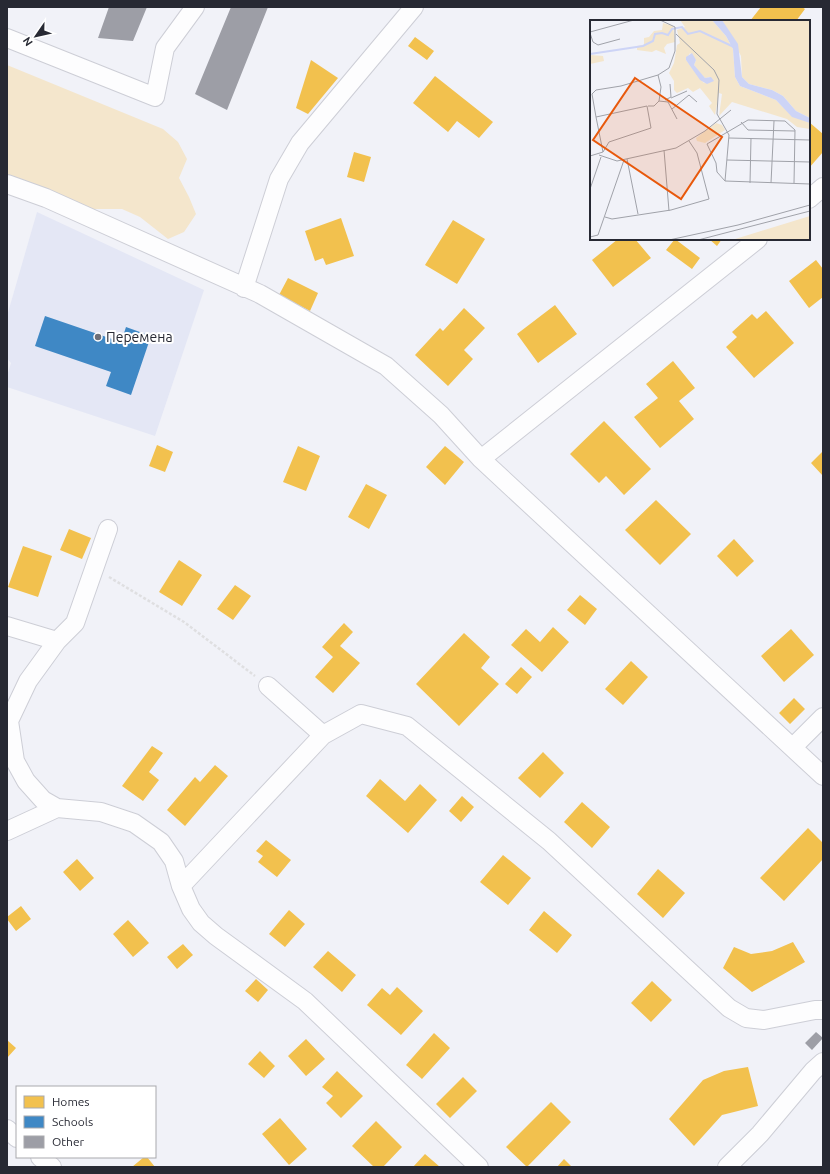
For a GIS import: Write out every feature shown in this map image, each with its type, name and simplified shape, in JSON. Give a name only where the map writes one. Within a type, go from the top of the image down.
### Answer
[{"type":"street","points":[[7,38],[155,97],[165,48],[195,7]]},
{"type":"street","points":[[244,288],[279,179],[300,143],[414,7]]},
{"type":"street","points":[[7,184],[46,198],[260,294],[386,366],[441,415],[481,459],[793,748],[822,772]]},
{"type":"street","points":[[810,197],[823,187]]},
{"type":"street","points":[[481,459],[757,240]]},
{"type":"street","points":[[108,529],[75,623],[57,641],[28,681],[9,721],[11,758],[26,781],[43,800],[57,808],[101,812],[134,823],[161,842],[174,861],[181,886],[191,909],[201,923],[216,936],[305,1001],[479,1167]]},
{"type":"street","points":[[7,626],[57,641]]},
{"type":"street","points":[[268,686],[322,735]]},
{"type":"street","points":[[181,886],[322,735],[361,714],[407,726],[549,841],[729,1008],[746,1018],[764,1020],[814,1010],[823,1010]]},
{"type":"street","points":[[793,748],[823,717]]},
{"type":"street","points":[[7,831],[57,808]]},
{"type":"street","points":[[727,1167],[760,1134],[813,1071],[823,1062]]},
{"type":"street","points":[[7,1130],[16,1137]]},
{"type":"street","points":[[41,1158],[52,1167]]},
{"type":"path","points":[[95,569],[184,622],[268,686]]},
{"type":"shaded area","points":[[7,65],[163,129],[178,142],[187,159],[179,178],[196,214],[184,232],[168,239],[140,217],[122,209],[81,209],[7,180]]},
{"type":"shaded area","name":"Перемена","points":[[37,212],[204,290],[155,436],[7,387],[7,376],[11,363],[7,358],[7,316]]},
{"type":"building: Homes","points":[[761,7],[802,7],[805,9],[797,20],[751,20]]},
{"type":"building: Homes","points":[[415,37],[434,51],[427,60],[408,46]]},
{"type":"building: Homes","points":[[311,60],[338,78],[308,114],[296,108]]},
{"type":"building: Homes","points":[[435,76],[493,122],[479,138],[457,121],[448,132],[413,103]]},
{"type":"building: Homes","points":[[810,123],[823,134],[823,152],[810,167]]},
{"type":"building: Homes","points":[[354,152],[371,157],[364,182],[347,177]]},
{"type":"building: Homes","points":[[341,218],[354,256],[326,265],[323,258],[315,261],[305,231]]},
{"type":"building: Homes","points":[[453,220],[485,239],[457,284],[425,265]]},
{"type":"building: Homes","points":[[617,240],[636,240],[651,258],[613,287],[592,260]]},
{"type":"building: Homes","points":[[674,240],[676,240],[700,258],[692,269],[666,250]]},
{"type":"building: Homes","points":[[710,240],[721,240],[717,246]]},
{"type":"building: Homes","points":[[816,260],[823,269],[823,297],[809,308],[789,281]]},
{"type":"building: Homes","points":[[288,278],[318,293],[310,311],[279,295]]},
{"type":"building: Homes","points":[[555,305],[577,334],[538,363],[517,334]]},
{"type":"building: Homes","points":[[464,308],[485,328],[464,350],[473,359],[448,386],[415,355],[440,328],[443,331]]},
{"type":"building: Homes","points":[[766,311],[794,343],[754,378],[726,347],[737,337],[732,332],[752,314],[757,319]]},
{"type":"building: Homes","points":[[673,361],[695,388],[679,401],[694,419],[660,448],[634,417],[658,398],[646,384]]},
{"type":"building: Homes","points":[[604,421],[651,469],[624,495],[606,476],[599,483],[570,454]]},
{"type":"building: Homes","points":[[157,445],[173,452],[165,472],[149,466]]},
{"type":"building: Homes","points":[[298,446],[320,456],[306,491],[283,482]]},
{"type":"building: Homes","points":[[445,446],[464,462],[445,485],[426,467]]},
{"type":"building: Homes","points":[[823,451],[823,476],[811,463]]},
{"type":"building: Homes","points":[[366,484],[387,495],[369,529],[348,517]]},
{"type":"building: Homes","points":[[656,500],[691,534],[660,565],[625,530]]},
{"type":"building: Homes","points":[[69,529],[91,538],[82,559],[60,550]]},
{"type":"building: Homes","points":[[734,539],[754,561],[737,577],[717,556]]},
{"type":"building: Homes","points":[[23,546],[52,556],[38,597],[8,587]]},
{"type":"building: Homes","points":[[179,560],[202,575],[182,606],[159,592]]},
{"type":"building: Homes","points":[[235,585],[251,596],[233,620],[217,609]]},
{"type":"building: Homes","points":[[580,595],[597,609],[585,625],[567,610]]},
{"type":"building: Homes","points":[[344,623],[353,632],[340,646],[360,663],[333,693],[315,677],[333,657],[322,647]]},
{"type":"building: Homes","points":[[553,627],[569,642],[542,672],[511,645],[526,629],[540,642]]},
{"type":"building: Homes","points":[[791,629],[814,655],[784,682],[761,656]]},
{"type":"building: Homes","points":[[464,633],[490,657],[481,668],[499,684],[459,726],[416,684]]},
{"type":"building: Homes","points":[[631,661],[648,677],[623,705],[605,689]]},
{"type":"building: Homes","points":[[521,667],[532,677],[517,694],[505,684]]},
{"type":"building: Homes","points":[[794,698],[805,709],[790,724],[779,713]]},
{"type":"building: Homes","points":[[152,746],[163,753],[149,772],[159,780],[143,801],[122,786]]},
{"type":"building: Homes","points":[[543,752],[564,773],[540,798],[518,778]]},
{"type":"building: Homes","points":[[215,765],[228,776],[185,826],[167,810],[195,777],[200,782]]},
{"type":"building: Homes","points":[[380,779],[405,801],[420,784],[437,800],[408,833],[366,796]]},
{"type":"building: Homes","points":[[462,796],[474,807],[461,822],[449,811]]},
{"type":"building: Homes","points":[[582,802],[610,827],[592,848],[564,822]]},
{"type":"building: Homes","points":[[808,828],[823,843],[823,859],[784,901],[760,878]]},
{"type":"building: Homes","points":[[266,840],[291,860],[277,877],[258,862],[263,856],[256,851]]},
{"type":"building: Homes","points":[[503,855],[531,878],[508,905],[480,882]]},
{"type":"building: Homes","points":[[77,859],[94,878],[80,891],[63,872]]},
{"type":"building: Homes","points":[[658,869],[685,893],[663,918],[637,894]]},
{"type":"building: Homes","points":[[21,906],[31,919],[16,931],[7,917]]},
{"type":"building: Homes","points":[[289,910],[305,924],[285,947],[269,934]]},
{"type":"building: Homes","points":[[544,911],[572,935],[557,953],[529,930]]},
{"type":"building: Homes","points":[[128,920],[149,943],[133,957],[113,934]]},
{"type":"building: Homes","points":[[793,942],[805,962],[752,992],[723,968],[734,947],[751,954],[772,951]]},
{"type":"building: Homes","points":[[183,944],[193,955],[177,969],[167,957]]},
{"type":"building: Homes","points":[[328,951],[356,975],[342,992],[313,967]]},
{"type":"building: Homes","points":[[256,979],[268,990],[258,1002],[245,991]]},
{"type":"building: Homes","points":[[652,981],[672,1000],[651,1022],[631,1003]]},
{"type":"building: Homes","points":[[397,987],[423,1011],[401,1035],[367,1005],[382,988],[390,995]]},
{"type":"building: Homes","points":[[434,1033],[450,1048],[422,1079],[406,1065]]},
{"type":"building: Homes","points":[[306,1039],[325,1059],[306,1076],[288,1056]]},
{"type":"building: Homes","points":[[7,1040],[16,1048],[7,1058]]},
{"type":"building: Homes","points":[[260,1051],[275,1066],[264,1078],[248,1064]]},
{"type":"building: Homes","points":[[748,1067],[758,1106],[722,1115],[694,1146],[669,1119],[703,1080],[724,1071]]},
{"type":"building: Homes","points":[[337,1071],[363,1096],[341,1118],[326,1103],[333,1096],[322,1087]]},
{"type":"building: Homes","points":[[463,1077],[477,1091],[450,1118],[436,1104]]},
{"type":"building: Homes","points":[[551,1102],[571,1122],[527,1167],[506,1147]]},
{"type":"building: Homes","points":[[280,1118],[307,1149],[289,1165],[262,1134]]},
{"type":"building: Homes","points":[[376,1121],[402,1147],[383,1167],[374,1167],[352,1146]]},
{"type":"building: Homes","points":[[425,1154],[440,1167],[413,1167]]},
{"type":"building: Homes","points":[[143,1158],[148,1158],[155,1167],[132,1167]]},
{"type":"building: Homes","points":[[564,1159],[572,1167],[557,1167]]},
{"type":"building: Schools","points":[[45,316],[121,342],[126,327],[151,336],[131,395],[106,386],[111,372],[35,346]]},
{"type":"building: Other","points":[[109,7],[147,7],[133,41],[98,38]]},
{"type":"building: Other","points":[[231,7],[268,7],[227,110],[195,94]]},
{"type":"building: Other","points":[[816,1032],[823,1038],[812,1050],[805,1043]]},
{"type":"place","name":"Перемена","points":[[98,337]]}]
